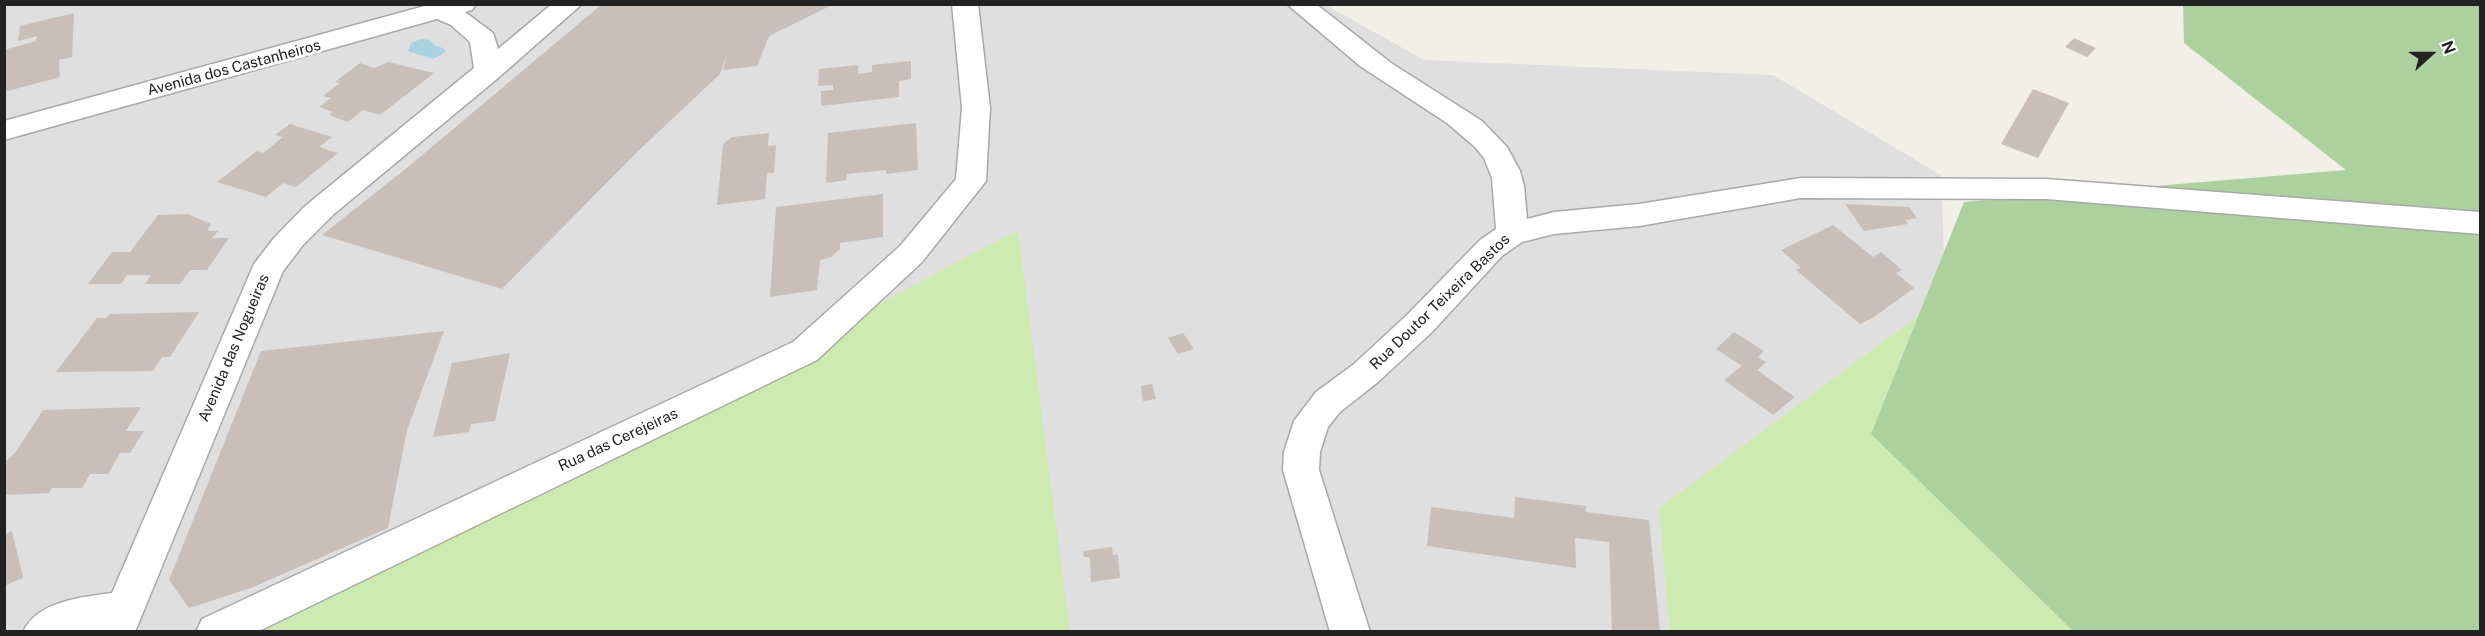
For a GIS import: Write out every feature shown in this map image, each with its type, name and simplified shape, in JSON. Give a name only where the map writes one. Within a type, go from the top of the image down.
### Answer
[{"type":"street","name":"Avenida das Nogueiras","points":[[119,620],[270,265],[294,233],[323,207],[569,4]]},
{"type":"street","name":"Rua das Cerejeiras","points":[[216,632],[805,351],[911,254],[971,181],[976,108],[965,4]]},
{"type":"street","name":"Rua Doutor Teixeira Bastos","points":[[1300,4],[1355,51],[1396,80],[1440,104],[1472,128],[1493,149],[1506,171],[1512,234],[1491,249],[1420,323],[1366,373],[1328,402],[1312,421],[1302,452],[1301,470],[1350,632]]},
{"type":"street","points":[[451,8],[483,39],[488,72]]},
{"type":"street","name":"Avenida dos Castanheiros","points":[[4,132],[451,8]]},
{"type":"street","points":[[1512,234],[1554,223],[1640,215],[1749,195],[1812,188],[2046,189],[2481,223]]},
{"type":"street","points":[[43,632],[73,616],[119,620]]},
{"type":"shaded area","points":[[1324,4],[1424,60],[1773,75],[1941,175],[1949,388],[1954,631],[5,631],[4,5]]},
{"type":"green space","points":[[2183,5],[2480,5],[2480,631],[2073,631],[1871,434],[1964,202],[2346,170],[2184,43]]},
{"type":"green space","points":[[1018,230],[1070,631],[264,631]]},
{"type":"green space","points":[[1917,317],[1871,434],[2073,631],[1670,631],[1659,508]]},
{"type":"water","points":[[421,39],[430,40],[446,52],[433,59],[408,51],[411,43]]},
{"type":"building","points":[[602,4],[834,4],[769,36],[757,66],[723,70],[727,54],[720,74],[634,155],[502,289],[322,235],[408,167]]},
{"type":"building","points":[[74,13],[72,57],[59,60],[60,77],[4,92],[4,50],[36,41],[37,36],[18,41],[20,26]]},
{"type":"building","points":[[2074,38],[2096,48],[2087,57],[2065,47]]},
{"type":"building","points":[[911,61],[911,79],[899,81],[899,97],[821,106],[821,91],[833,90],[833,85],[818,86],[819,69],[858,65],[858,74],[872,72],[872,65]]},
{"type":"building","points":[[388,62],[434,73],[380,115],[363,110],[348,122],[329,115],[333,112],[319,107],[331,98],[323,96],[340,83],[335,82],[360,63],[374,68]]},
{"type":"building","points":[[2033,89],[2069,103],[2038,158],[2001,144]]},
{"type":"building","points":[[916,123],[918,170],[886,174],[886,170],[847,174],[846,180],[826,183],[828,133]]},
{"type":"building","points":[[290,124],[332,137],[319,147],[338,153],[296,187],[283,183],[266,197],[217,182],[257,151],[263,153],[283,137],[275,135]]},
{"type":"building","points":[[769,133],[768,146],[776,145],[774,173],[767,173],[765,199],[717,205],[723,144],[732,137]]},
{"type":"building","points":[[883,194],[883,237],[840,243],[840,249],[831,257],[820,260],[817,290],[770,297],[776,207]]},
{"type":"building","points":[[1845,204],[1909,207],[1917,218],[1905,220],[1908,224],[1864,231]]},
{"type":"building","points":[[188,214],[211,224],[207,231],[218,231],[212,238],[229,238],[207,270],[190,270],[180,284],[145,284],[151,275],[127,275],[121,284],[88,284],[112,252],[130,252],[158,215]]},
{"type":"building","points":[[1833,225],[1873,257],[1881,252],[1902,270],[1896,273],[1914,288],[1874,317],[1860,324],[1796,270],[1801,268],[1781,250]]},
{"type":"building","points":[[199,312],[170,357],[162,357],[153,371],[56,372],[97,318],[106,318],[110,314]]},
{"type":"building","points":[[444,331],[407,430],[388,528],[251,588],[189,608],[169,580],[261,351]]},
{"type":"building","points":[[1734,332],[1764,351],[1758,357],[1766,362],[1757,370],[1795,397],[1773,415],[1724,380],[1742,366],[1716,349]]},
{"type":"building","points":[[1183,333],[1194,349],[1178,354],[1168,338]]},
{"type":"building","points":[[510,353],[495,421],[471,424],[469,432],[433,437],[452,363]]},
{"type":"building","points":[[1152,384],[1156,399],[1143,401],[1141,386]]},
{"type":"building","points":[[141,407],[126,431],[144,431],[130,453],[120,453],[108,474],[90,474],[82,488],[52,488],[49,493],[4,495],[4,463],[15,453],[43,410]]},
{"type":"building","points":[[1515,497],[1586,506],[1586,512],[1649,520],[1660,632],[1612,632],[1609,542],[1575,538],[1576,568],[1427,546],[1431,507],[1514,518]]},
{"type":"building","points":[[12,531],[23,578],[4,586],[4,535]]},
{"type":"building","points":[[1112,547],[1113,555],[1118,554],[1120,578],[1091,582],[1090,557],[1084,557],[1083,551]]}]
